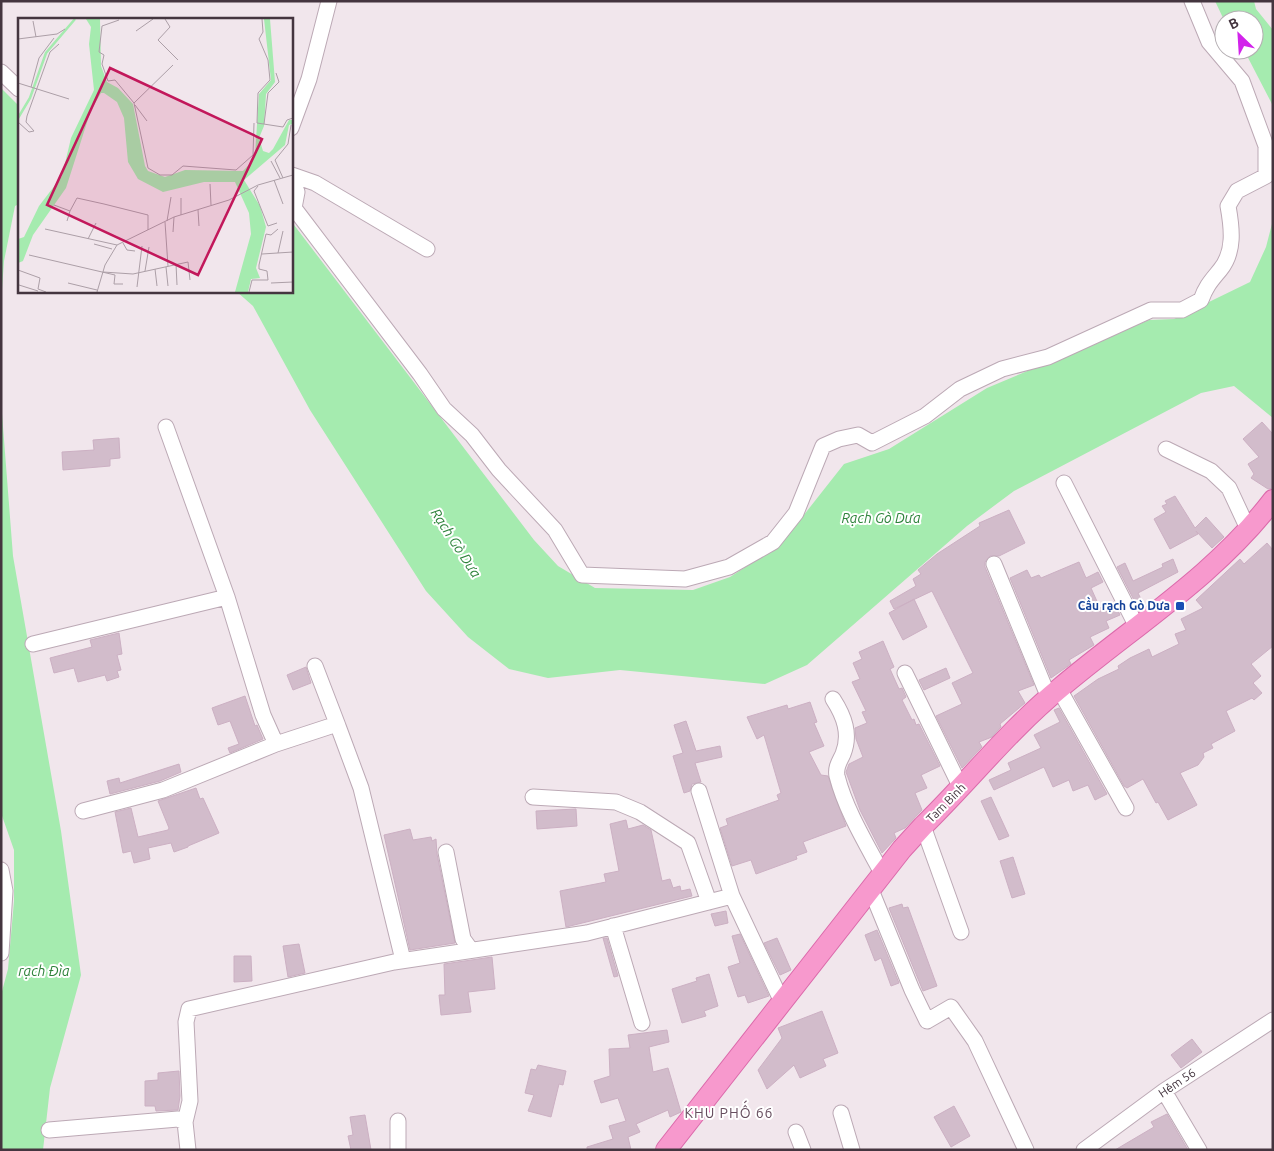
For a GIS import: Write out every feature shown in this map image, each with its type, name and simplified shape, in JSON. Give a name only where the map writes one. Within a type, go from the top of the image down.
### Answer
[{"type":"main road","name":"Tam Bình","points":[[666,1150],[877,882],[924,826],[1054,693],[1202,576],[1249,531],[1273,500]]},
{"type":"street","points":[[292,125],[309,79],[329,1]]},
{"type":"street","points":[[292,178],[297,192],[294,208],[309,229],[357,290],[444,409],[472,435],[499,470],[555,530],[582,575],[685,579],[728,567],[773,542],[796,513],[823,446],[838,439],[858,435],[872,443],[924,416],[960,389],[1002,369],[1048,357],[1151,310],[1182,310],[1202,300],[1207,283],[1221,269],[1231,251],[1228,206],[1237,191],[1266,176],[1266,146],[1242,81],[1209,42],[1192,1]]},
{"type":"street","points":[[1,72],[18,88]]},
{"type":"street","points":[[292,175],[315,183],[427,248]]},
{"type":"street","points":[[166,427],[227,597],[263,715],[276,744]]},
{"type":"street","points":[[1166,449],[1211,471],[1229,488],[1249,531]]},
{"type":"street","points":[[1064,483],[1137,627]]},
{"type":"street","points":[[994,564],[1054,693],[1126,808]]},
{"type":"street","points":[[33,644],[227,597]]},
{"type":"street","points":[[315,666],[361,788],[403,960]]},
{"type":"street","points":[[905,673],[961,788]]},
{"type":"street","points":[[833,699],[843,715],[847,739],[837,767],[837,775],[877,882],[912,990],[928,1021],[951,1007],[975,1041],[1026,1150]]},
{"type":"street","points":[[83,811],[163,790],[276,744],[334,724],[338,726]]},
{"type":"street","points":[[698,791],[732,896],[782,1002]]},
{"type":"street","points":[[533,797],[616,802],[640,812],[688,843],[709,902]]},
{"type":"street","points":[[924,826],[962,932]]},
{"type":"street","points":[[446,852],[463,939],[471,950]]},
{"type":"street","points":[[1,870],[5,891],[1,953]]},
{"type":"street","points":[[188,1150],[185,1122],[190,1101],[186,1022],[189,1009],[291,984],[403,960],[587,933],[732,896]]},
{"type":"street","points":[[613,926],[642,1022]]},
{"type":"street","name":"Hẻm 56","points":[[1085,1149],[1164,1091],[1273,1020]]},
{"type":"street","points":[[1164,1091],[1199,1150]]},
{"type":"street","points":[[840,1113],[852,1150]]},
{"type":"street","points":[[49,1130],[178,1119],[185,1122]]},
{"type":"street","points":[[398,1121],[398,1150]]},
{"type":"street","points":[[796,1132],[803,1150]]},
{"type":"water","points":[[1215,1],[1254,1],[1257,10],[1219,10]]},
{"type":"water","points":[[1264,19],[1273,30],[1273,106],[1249,60],[1264,60]]},
{"type":"water","points":[[1,88],[18,105],[18,204],[15,206],[4,261],[1,303]]},
{"type":"water","name":"Rạch Gò Dưa","points":[[1273,220],[1273,418],[1234,386],[1201,393],[1014,491],[967,526],[807,665],[765,684],[620,670],[548,678],[509,669],[468,637],[426,591],[310,410],[253,306],[237,292],[292,292],[292,222],[534,540],[558,566],[595,588],[693,590],[730,577],[781,544],[844,464],[889,449],[987,388],[1149,320],[1174,319],[1250,282],[1266,247]]},
{"type":"water","name":"rạch Đìa","points":[[1,401],[13,556],[61,831],[81,975],[50,1088],[43,1150],[1,1150],[1,995],[8,969],[14,901],[14,850],[1,813]]},
{"type":"building","points":[[1262,422],[1273,434],[1273,488],[1268,489],[1251,478],[1254,474],[1248,464],[1259,457],[1243,439]]},
{"type":"building","points":[[119,438],[120,458],[110,459],[110,466],[63,470],[62,452],[94,450],[93,440]]},
{"type":"building","points":[[1175,496],[1195,528],[1206,517],[1224,537],[1212,548],[1196,531],[1198,534],[1170,549],[1154,519],[1166,512],[1162,506],[1167,504],[1165,501]]},
{"type":"building","points":[[1009,510],[1025,543],[999,556],[990,556],[985,562],[985,567],[1034,685],[1018,691],[1025,703],[1000,724],[1001,727],[992,737],[979,742],[982,747],[962,768],[936,716],[962,704],[952,683],[973,673],[932,591],[894,609],[890,601],[916,586],[913,579],[921,574],[918,570],[937,554],[980,526],[979,523]]},
{"type":"building","points":[[1267,543],[1273,550],[1273,646],[1251,664],[1261,676],[1253,683],[1262,693],[1254,700],[1252,698],[1226,711],[1235,731],[1211,744],[1213,748],[1203,753],[1204,757],[1198,765],[1180,773],[1197,805],[1168,820],[1143,779],[1127,788],[1124,786],[1074,696],[1098,679],[1119,669],[1118,666],[1130,658],[1149,649],[1152,657],[1179,644],[1175,634],[1186,630],[1181,619],[1203,608],[1196,600],[1240,559],[1244,564]]},
{"type":"building","points":[[1173,559],[1178,572],[1138,593],[1141,599],[1135,602],[1117,567],[1125,563],[1133,581],[1163,567],[1162,564]]},
{"type":"building","points":[[1079,562],[1086,578],[1098,572],[1103,582],[1091,588],[1100,608],[1114,602],[1120,615],[1106,621],[1109,628],[1090,637],[1094,645],[1069,660],[1071,664],[1051,678],[1010,578],[1027,570],[1031,578],[1039,575],[1041,578]]},
{"type":"building","points":[[914,599],[927,627],[903,640],[889,613]]},
{"type":"building","points":[[119,633],[122,654],[117,655],[121,670],[117,671],[119,677],[107,681],[105,675],[78,682],[74,668],[54,673],[50,658],[92,647],[90,640]]},
{"type":"building","points":[[883,641],[894,667],[890,669],[899,689],[902,688],[906,697],[902,700],[912,720],[914,719],[916,725],[919,724],[940,766],[921,775],[927,788],[915,793],[922,810],[905,828],[894,833],[896,838],[882,853],[860,810],[846,772],[849,764],[863,757],[856,739],[855,728],[867,723],[862,712],[866,711],[852,682],[860,679],[853,663],[862,659],[859,652]]},
{"type":"building","points":[[306,667],[311,683],[293,690],[287,675]]},
{"type":"building","points":[[946,668],[950,678],[924,690],[919,680]]},
{"type":"building","points":[[245,696],[255,726],[257,725],[263,739],[230,753],[228,748],[239,744],[230,721],[218,725],[212,708]]},
{"type":"building","points":[[810,702],[817,722],[814,723],[824,746],[809,752],[821,775],[828,776],[846,826],[803,842],[807,852],[796,856],[797,859],[756,874],[751,860],[732,866],[720,828],[728,825],[726,819],[779,800],[777,795],[781,793],[764,735],[757,739],[747,717],[787,705],[788,709]]},
{"type":"building","points":[[1059,708],[1107,794],[1095,800],[1088,785],[1073,791],[1069,780],[1053,787],[1044,767],[994,790],[989,780],[1011,770],[1008,763],[1041,748],[1034,735],[1060,722],[1054,710]]},
{"type":"building","points":[[686,721],[696,751],[720,746],[722,757],[695,763],[701,782],[692,784],[690,791],[684,793],[673,756],[683,753],[674,725]]},
{"type":"building","points":[[179,764],[181,772],[160,781],[110,794],[107,781],[119,778],[120,783]]},
{"type":"building","points":[[196,788],[200,799],[203,798],[219,833],[174,852],[171,843],[148,848],[150,859],[134,863],[131,851],[123,853],[115,812],[131,808],[138,837],[168,830],[169,828],[158,801]]},
{"type":"building","points":[[991,797],[1009,836],[999,840],[981,801]]},
{"type":"building","points":[[576,809],[577,826],[537,829],[536,811]]},
{"type":"building","points":[[626,820],[628,829],[643,825],[651,830],[662,881],[670,879],[673,888],[680,886],[681,891],[690,889],[692,896],[566,927],[560,891],[606,882],[604,874],[619,871],[610,824]]},
{"type":"building","points":[[410,829],[413,840],[431,837],[432,841],[436,839],[437,854],[455,943],[410,950],[384,835]]},
{"type":"building","points":[[1013,857],[1025,894],[1012,898],[1000,861]]},
{"type":"building","points":[[902,904],[903,908],[908,907],[937,986],[923,991],[889,908]]},
{"type":"building","points":[[726,911],[728,923],[715,926],[711,914]]},
{"type":"building","points":[[877,930],[899,983],[891,986],[881,958],[875,961],[865,935]]},
{"type":"building","points":[[740,934],[769,996],[748,1003],[745,995],[738,997],[728,967],[740,963],[732,936]]},
{"type":"building","points":[[603,938],[607,938],[618,976],[614,977]]},
{"type":"building","points":[[777,938],[791,970],[780,975],[764,943]]},
{"type":"building","points":[[299,944],[305,973],[288,977],[283,946]]},
{"type":"building","points":[[234,956],[251,956],[252,981],[234,982]]},
{"type":"building","points":[[492,957],[495,989],[468,992],[471,1012],[441,1015],[439,995],[445,995],[444,964]]},
{"type":"building","points":[[709,974],[718,1006],[704,1011],[706,1016],[682,1023],[672,989],[697,981],[696,978]]},
{"type":"building","points":[[822,1011],[838,1053],[823,1059],[826,1066],[800,1078],[794,1065],[767,1089],[758,1070],[782,1038],[778,1028]]},
{"type":"building","points":[[667,1030],[669,1042],[649,1047],[653,1072],[668,1068],[681,1112],[670,1117],[668,1110],[636,1124],[640,1132],[628,1137],[631,1150],[587,1150],[587,1147],[613,1139],[609,1126],[626,1121],[618,1098],[601,1103],[594,1081],[610,1076],[609,1049],[630,1048],[628,1035]]},
{"type":"building","points":[[1192,1039],[1202,1052],[1181,1068],[1171,1055]]},
{"type":"building","points":[[538,1065],[566,1071],[563,1085],[559,1084],[551,1117],[528,1111],[534,1095],[525,1093],[531,1069],[536,1070]]},
{"type":"building","points":[[179,1071],[180,1096],[178,1110],[156,1111],[155,1106],[145,1106],[145,1081],[158,1080],[158,1073]]},
{"type":"building","points":[[954,1106],[970,1136],[951,1147],[934,1117]]},
{"type":"building","points":[[1167,1114],[1188,1150],[1115,1150],[1154,1127],[1151,1122]]},
{"type":"building","points":[[365,1115],[371,1150],[351,1150],[348,1136],[353,1135],[350,1117]]},
{"type":"place","name":"Cầu rạch Gò Dưa","points":[[1180,606]]},
{"type":"district","name":"KHU PHỐ 66","points":[[729,1113]]}]
